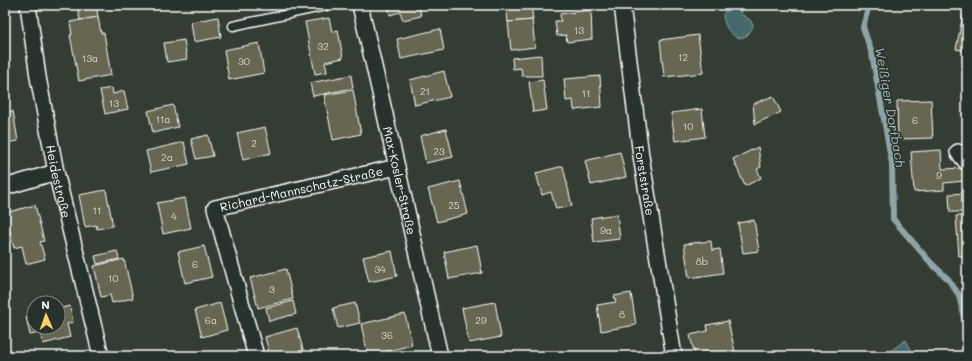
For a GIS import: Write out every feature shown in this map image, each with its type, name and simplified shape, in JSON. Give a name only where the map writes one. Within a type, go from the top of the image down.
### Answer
[{"type":"street","name":"Heidestraße","points":[[28,5],[38,77],[56,172],[101,356]]},
{"type":"street","name":"Max-Kosler-Straße","points":[[360,5],[440,356]]},
{"type":"street","name":"Forststraße","points":[[622,5],[641,156],[674,356]]},
{"type":"street","name":"Richard-Mannschatz-Straße","points":[[256,356],[215,208],[397,168]]},
{"type":"street","points":[[5,187],[56,172]]},
{"type":"lane","points":[[233,26],[330,5]]},
{"type":"water","points":[[735,7],[740,9],[741,14],[750,20],[753,25],[745,37],[740,38],[731,33],[724,21],[723,14],[728,9]]},
{"type":"water","points":[[906,340],[914,356],[883,356]]},
{"type":"building","points":[[77,5],[96,5],[98,17],[80,20]]},
{"type":"building","points":[[388,5],[419,5],[421,16],[403,20],[400,12],[390,15]]},
{"type":"building","points":[[506,5],[531,5],[533,20],[508,22]]},
{"type":"building","points":[[591,10],[592,39],[567,42],[566,35],[557,36],[555,21],[561,21],[560,14]]},
{"type":"building","points":[[963,15],[967,16],[967,51],[956,49]]},
{"type":"building","points":[[98,17],[101,33],[104,33],[111,75],[79,81],[70,35],[72,35],[70,22]]},
{"type":"building","points":[[218,17],[221,37],[194,42],[191,22]]},
{"type":"building","points":[[329,18],[332,32],[338,30],[343,58],[325,62],[327,72],[315,74],[305,22]]},
{"type":"building","points":[[532,20],[535,47],[511,50],[508,22]]},
{"type":"building","points":[[440,29],[444,50],[401,59],[397,39]]},
{"type":"building","points":[[698,35],[703,73],[664,77],[660,40]]},
{"type":"building","points":[[184,40],[187,59],[167,62],[164,43]]},
{"type":"building","points":[[259,43],[264,73],[229,80],[224,50]]},
{"type":"building","points":[[541,55],[542,76],[522,76],[521,68],[513,69],[512,58]]},
{"type":"building","points":[[444,71],[450,97],[415,105],[410,80]]},
{"type":"building","points":[[351,75],[353,88],[313,96],[310,83]]},
{"type":"building","points":[[600,76],[602,107],[574,110],[573,100],[566,101],[564,79]]},
{"type":"building","points":[[543,80],[547,110],[533,112],[529,82]]},
{"type":"building","points":[[112,88],[113,94],[124,91],[128,109],[105,114],[100,90]]},
{"type":"building","points":[[353,90],[361,134],[333,140],[324,95]]},
{"type":"building","points":[[773,96],[781,112],[755,124],[753,104]]},
{"type":"building","points":[[931,100],[933,138],[898,139],[897,101]]},
{"type":"building","points":[[173,105],[178,127],[153,133],[148,111]]},
{"type":"building","points":[[702,109],[705,137],[675,141],[671,113]]},
{"type":"building","points":[[13,111],[18,141],[5,143],[5,113]]},
{"type":"building","points":[[265,127],[271,153],[243,160],[237,133]]},
{"type":"building","points":[[446,129],[453,157],[426,163],[420,136]]},
{"type":"building","points":[[208,135],[213,156],[196,159],[191,139]]},
{"type":"building","points":[[184,142],[189,164],[151,172],[146,151]]},
{"type":"building","points":[[758,147],[761,167],[757,169],[761,178],[745,186],[733,159]]},
{"type":"building","points":[[941,150],[942,169],[964,168],[965,181],[944,183],[944,190],[914,192],[911,152]]},
{"type":"building","points":[[620,152],[626,177],[591,185],[585,161]]},
{"type":"building","points":[[563,166],[572,206],[556,209],[551,192],[542,195],[536,173]]},
{"type":"building","points":[[460,181],[468,214],[437,222],[428,189]]},
{"type":"building","points":[[106,190],[113,226],[97,229],[96,225],[85,227],[79,195]]},
{"type":"building","points":[[967,193],[967,212],[950,212],[949,194]]},
{"type":"building","points":[[185,198],[191,228],[163,234],[157,203]]},
{"type":"building","points":[[35,205],[44,241],[40,242],[45,259],[26,264],[22,246],[14,248],[5,213]]},
{"type":"building","points":[[617,214],[620,239],[594,242],[591,218]]},
{"type":"building","points":[[967,215],[967,255],[959,256],[956,216]]},
{"type":"building","points":[[754,220],[759,251],[743,253],[738,223]]},
{"type":"building","points":[[711,241],[712,250],[720,249],[723,273],[689,278],[684,244]]},
{"type":"building","points":[[477,245],[482,273],[449,279],[444,252]]},
{"type":"building","points":[[204,246],[212,277],[185,283],[178,252]]},
{"type":"building","points":[[117,251],[119,259],[97,264],[95,256]]},
{"type":"building","points":[[392,251],[397,276],[369,282],[363,257]]},
{"type":"building","points":[[124,259],[133,298],[112,303],[110,295],[101,297],[94,266]]},
{"type":"building","points":[[286,269],[293,299],[258,308],[250,278]]},
{"type":"building","points":[[631,293],[636,325],[601,331],[597,305],[616,302],[614,296]]},
{"type":"building","points":[[293,301],[296,314],[269,321],[266,308]]},
{"type":"building","points":[[495,302],[501,337],[469,343],[462,308]]},
{"type":"building","points":[[220,303],[227,330],[202,337],[195,310]]},
{"type":"building","points":[[355,303],[360,323],[338,328],[333,308]]},
{"type":"building","points":[[70,306],[73,322],[67,324],[70,337],[43,344],[41,335],[66,335],[66,307]]},
{"type":"building","points":[[405,314],[412,345],[368,356],[361,324]]},
{"type":"building","points":[[728,321],[736,356],[695,356],[690,335],[708,331],[707,325]]},
{"type":"building","points":[[297,328],[304,353],[294,356],[270,356],[265,337]]},
{"type":"waterway","name":"Weißiger Dorfbach","points":[[869,5],[863,27],[872,54],[892,164],[893,219],[931,263],[948,279],[959,295],[967,332]]}]
